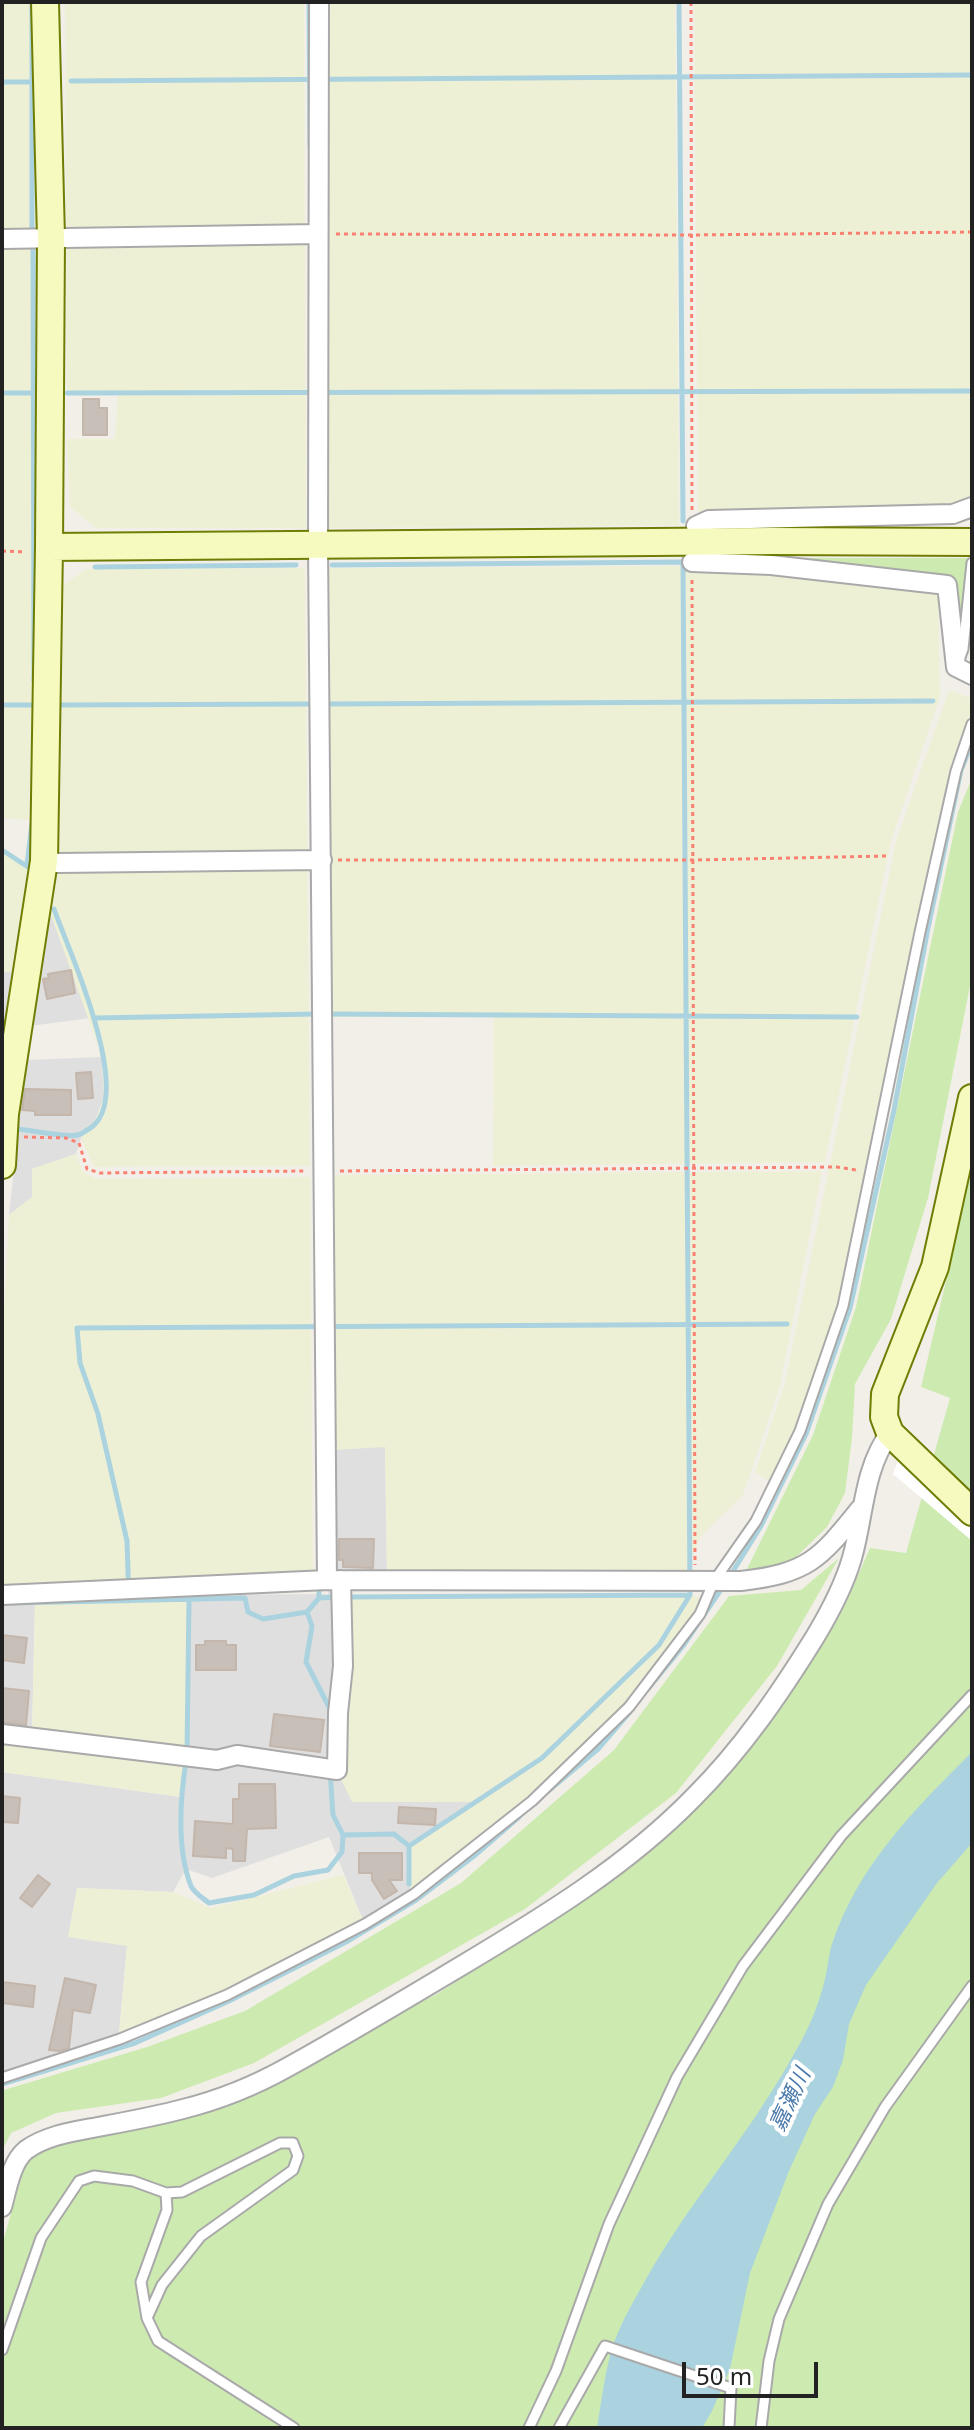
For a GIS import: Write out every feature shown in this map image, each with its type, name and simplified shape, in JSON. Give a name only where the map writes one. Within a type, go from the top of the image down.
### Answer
[{"type":"street","points":[[2,1165],[4,1122],[44,861],[38,238],[45,2]]},
{"type":"street","points":[[2,1734],[217,1760],[237,1755],[331,1769],[343,1666],[332,1587],[325,1327],[316,1171],[321,1014],[315,860],[320,704],[318,392],[310,234],[319,2]]},
{"type":"street","points":[[2,239],[310,234]]},
{"type":"street","points":[[696,526],[709,520],[953,514],[972,507]]},
{"type":"street","points":[[39,549],[773,541],[972,542]]},
{"type":"street","points":[[692,562],[771,565],[947,585],[964,671]]},
{"type":"street","points":[[44,861],[315,860]]},
{"type":"street","points":[[972,1098],[935,1267],[885,1394],[884,1417],[897,1439],[972,1512]]},
{"type":"street","points":[[2,2207],[15,2166],[24,2152],[59,2135],[185,2108],[236,2091],[284,2069],[544,1916],[655,1833],[730,1760],[775,1702],[838,1595],[852,1559],[861,1508],[876,1457],[882,1444],[897,1439]]},
{"type":"street","points":[[2,1595],[130,1588],[741,1581],[787,1574],[807,1565],[833,1543],[861,1508]]},
{"type":"lane","points":[[964,671],[972,542]]},
{"type":"lane","points":[[2,2078],[120,2039],[227,1995],[365,1924],[414,1894],[532,1801],[629,1707],[700,1614],[698,1580],[756,1521],[800,1431],[843,1306],[868,1173],[956,771],[972,724]]},
{"type":"lane","points":[[529,2428],[556,2371],[615,2211],[677,2077],[743,1966],[841,1836],[972,1695]]},
{"type":"lane","points":[[761,2428],[769,2361],[779,2319],[828,2204],[885,2107],[972,1986]]},
{"type":"lane","points":[[2,2350],[41,2238],[79,2181],[94,2176],[133,2181],[166,2193],[182,2192],[280,2143],[293,2143],[298,2156],[293,2170],[201,2236],[162,2285],[147,2318]]},
{"type":"lane","points":[[166,2193],[167,2210],[141,2282],[147,2318],[158,2341],[294,2428]]},
{"type":"lane","points":[[559,2428],[605,2346],[731,2388],[729,2428]]},
{"type":"path","points":[[691,2],[692,517],[696,526]]},
{"type":"path","points":[[310,234],[972,232]]},
{"type":"path","points":[[2,551],[39,549]]},
{"type":"path","points":[[692,562],[693,1335],[698,1580]]},
{"type":"path","points":[[315,860],[692,860],[887,856]]},
{"type":"path","points":[[4,1122],[79,1143],[87,1169],[100,1173],[837,1167],[868,1173]]},
{"type":"shaded area","points":[[51,915],[90,1018],[30,1026]]},
{"type":"shaded area","points":[[17,971],[2,1051],[2,972]]},
{"type":"shaded area","points":[[102,1057],[104,1098],[95,1121],[81,1138],[76,1154],[32,1169],[32,1197],[9,1215],[26,1060]]},
{"type":"shaded area","points":[[385,1446],[387,1573],[343,1576],[352,1802],[476,1802],[409,1846],[412,1892],[363,1920],[329,1837],[212,1878],[186,1869],[173,1892],[77,1888],[127,1946],[119,2034],[115,2045],[2,2082],[2,1772],[181,1797],[188,1743],[189,1600],[194,1595],[328,1594],[331,1450]]},
{"type":"shaded area","points":[[35,1600],[32,1734],[2,1730],[2,1601]]},
{"type":"green space","points":[[2,2],[35,2],[36,223],[30,231],[2,231]]},
{"type":"green space","points":[[65,2],[304,2],[306,528],[96,528],[70,507],[67,439],[115,439],[118,393],[67,393]]},
{"type":"green space","points":[[325,2],[675,2],[679,525],[325,528]]},
{"type":"green space","points":[[694,2],[972,2],[972,500],[945,508],[698,515]]},
{"type":"green space","points":[[2,248],[28,248],[37,257],[38,821],[2,818]]},
{"type":"green space","points":[[802,558],[972,558],[972,648],[961,645],[949,577]]},
{"type":"green space","points":[[677,566],[698,571],[799,574],[938,593],[940,697],[891,841],[825,1162],[493,1166],[494,1017],[328,1017],[325,568]]},
{"type":"green space","points":[[305,568],[310,1166],[94,1167],[81,1138],[95,1121],[104,1098],[102,1057],[51,915],[57,829],[58,589],[86,569]]},
{"type":"green space","points":[[949,690],[972,698],[972,709],[952,769],[838,1307],[797,1429],[771,1482],[755,1472],[785,1383],[896,841]]},
{"type":"green space","points":[[972,778],[972,976],[928,1198],[891,1319],[855,1384],[845,1493],[827,1527],[792,1561],[744,1575],[813,1435],[856,1307],[958,812]]},
{"type":"green space","points":[[2,848],[31,865],[17,971],[2,972]]},
{"type":"green space","points":[[76,1154],[83,1172],[96,1179],[310,1177],[313,1575],[13,1586],[2,1583],[2,1348],[9,1215],[32,1197],[32,1169]]},
{"type":"green space","points":[[972,1157],[972,2428],[2,2428],[2,2245],[26,2161],[48,2144],[253,2089],[437,1994],[616,1879],[719,1782],[783,1706],[845,1605],[870,1548],[906,1553],[950,1398],[921,1387]]},
{"type":"green space","points":[[822,1171],[780,1386],[743,1495],[700,1537],[684,1575],[387,1573],[385,1447],[331,1450],[329,1175]]},
{"type":"green space","points":[[839,1558],[777,1666],[676,1793],[525,1909],[254,2063],[161,2098],[56,2113],[11,2133],[2,2151],[2,2091],[147,2047],[245,2011],[461,1883],[614,1750],[729,1596],[801,1590]]},
{"type":"green space","points":[[690,1595],[700,1598],[697,1612],[626,1702],[530,1796],[412,1892],[409,1884],[409,1846],[474,1802],[352,1802],[333,1762],[345,1597]]},
{"type":"green space","points":[[35,1600],[45,1603],[189,1600],[188,1743],[181,1797],[2,1772],[2,1730],[32,1733]]},
{"type":"green space","points":[[343,1875],[363,1920],[225,1991],[119,2034],[127,1946],[68,1937],[77,1888],[173,1892],[211,1908]]},
{"type":"water","name":"嘉瀬川","points":[[972,1752],[972,1843],[937,1883],[866,1985],[849,2024],[843,2060],[833,2087],[815,2114],[789,2171],[750,2273],[730,2369],[712,2411],[702,2428],[597,2428],[610,2356],[625,2317],[663,2251],[773,2089],[801,2042],[821,1993],[833,1941],[858,1887],[910,1816]]},
{"type":"pier","points":[[909,1430],[972,1496],[972,1541],[893,1474]]},
{"type":"building","points":[[83,399],[99,399],[99,408],[107,408],[107,435],[83,435]]},
{"type":"building","points":[[71,970],[75,993],[47,999],[43,979],[49,978],[48,974]]},
{"type":"building","points":[[91,1072],[93,1098],[78,1099],[76,1073]]},
{"type":"building","points":[[25,1089],[71,1090],[71,1115],[35,1115],[35,1111],[22,1110]]},
{"type":"building","points":[[339,1539],[374,1539],[373,1568],[343,1567],[343,1560],[339,1560]]},
{"type":"building","points":[[2,1635],[27,1638],[24,1663],[2,1660]]},
{"type":"building","points":[[205,1641],[226,1641],[226,1645],[236,1645],[236,1670],[196,1670],[196,1645],[205,1645]]},
{"type":"building","points":[[2,1688],[29,1691],[26,1725],[2,1722]]},
{"type":"building","points":[[274,1714],[324,1720],[320,1752],[270,1746]]},
{"type":"building","points":[[239,1784],[275,1784],[276,1828],[247,1829],[245,1861],[233,1861],[233,1849],[226,1848],[226,1858],[193,1856],[195,1821],[233,1824],[233,1799],[239,1799]]},
{"type":"building","points":[[2,1796],[20,1798],[18,1823],[2,1822]]},
{"type":"building","points":[[399,1807],[436,1809],[435,1825],[398,1823]]},
{"type":"building","points":[[359,1853],[402,1853],[402,1880],[389,1880],[397,1891],[384,1899],[372,1880],[372,1873],[359,1873]]},
{"type":"building","points":[[38,1875],[50,1884],[32,1907],[20,1898]]},
{"type":"building","points":[[65,1978],[96,1985],[90,2013],[73,2010],[69,2048],[49,2050]]},
{"type":"building","points":[[2,1982],[35,1986],[33,2007],[2,2003]]},
{"type":"waterway","points":[[32,2],[32,233]]},
{"type":"waterway","points":[[309,2],[310,145]]},
{"type":"waterway","points":[[679,2],[683,521]]},
{"type":"waterway","points":[[71,81],[972,75]]},
{"type":"waterway","points":[[2,82],[32,82]]},
{"type":"waterway","points":[[33,243],[34,681]]},
{"type":"waterway","points":[[67,393],[972,391]]},
{"type":"waterway","points":[[2,393],[33,393]]},
{"type":"waterway","points":[[332,565],[683,562],[690,1595],[347,1597]]},
{"type":"waterway","points":[[95,567],[296,565]]},
{"type":"waterway","points":[[325,704],[933,701]]},
{"type":"waterway","points":[[56,705],[315,704]]},
{"type":"waterway","points":[[2,705],[37,705]]},
{"type":"waterway","points":[[730,1576],[761,1526],[806,1434],[850,1308],[894,1110],[961,770],[972,743]]},
{"type":"waterway","points":[[27,865],[32,823]]},
{"type":"waterway","points":[[2,850],[28,867]]},
{"type":"waterway","points":[[17,1129],[73,1136],[89,1129],[102,1113],[106,1088],[96,1024],[54,909]]},
{"type":"waterway","points":[[94,1018],[316,1014]]},
{"type":"waterway","points":[[326,1014],[857,1017]]},
{"type":"waterway","points":[[129,1601],[127,1541],[98,1414],[80,1363],[77,1328],[787,1324]]},
{"type":"waterway","points":[[319,1583],[319,1598],[307,1612],[312,1626],[306,1662],[330,1709]]},
{"type":"waterway","points":[[648,1689],[683,1646],[724,1585]]},
{"type":"waterway","points":[[409,1846],[542,1758],[659,1645],[690,1595]]},
{"type":"waterway","points":[[319,1598],[337,1597]]},
{"type":"waterway","points":[[11,1603],[245,1598],[248,1612],[263,1619],[307,1612]]},
{"type":"waterway","points":[[187,1752],[189,1600]]},
{"type":"waterway","points":[[547,1792],[598,1749],[629,1713]]},
{"type":"waterway","points":[[186,1761],[181,1808],[183,1857],[192,1889],[209,1903],[254,1895],[294,1876],[328,1870],[342,1852],[343,1835]]},
{"type":"waterway","points":[[330,1771],[333,1815],[343,1835],[394,1834],[409,1846],[409,1884]]},
{"type":"waterway","points":[[2,2084],[135,2043],[229,2001],[346,1942],[416,1900],[519,1817]]}]
